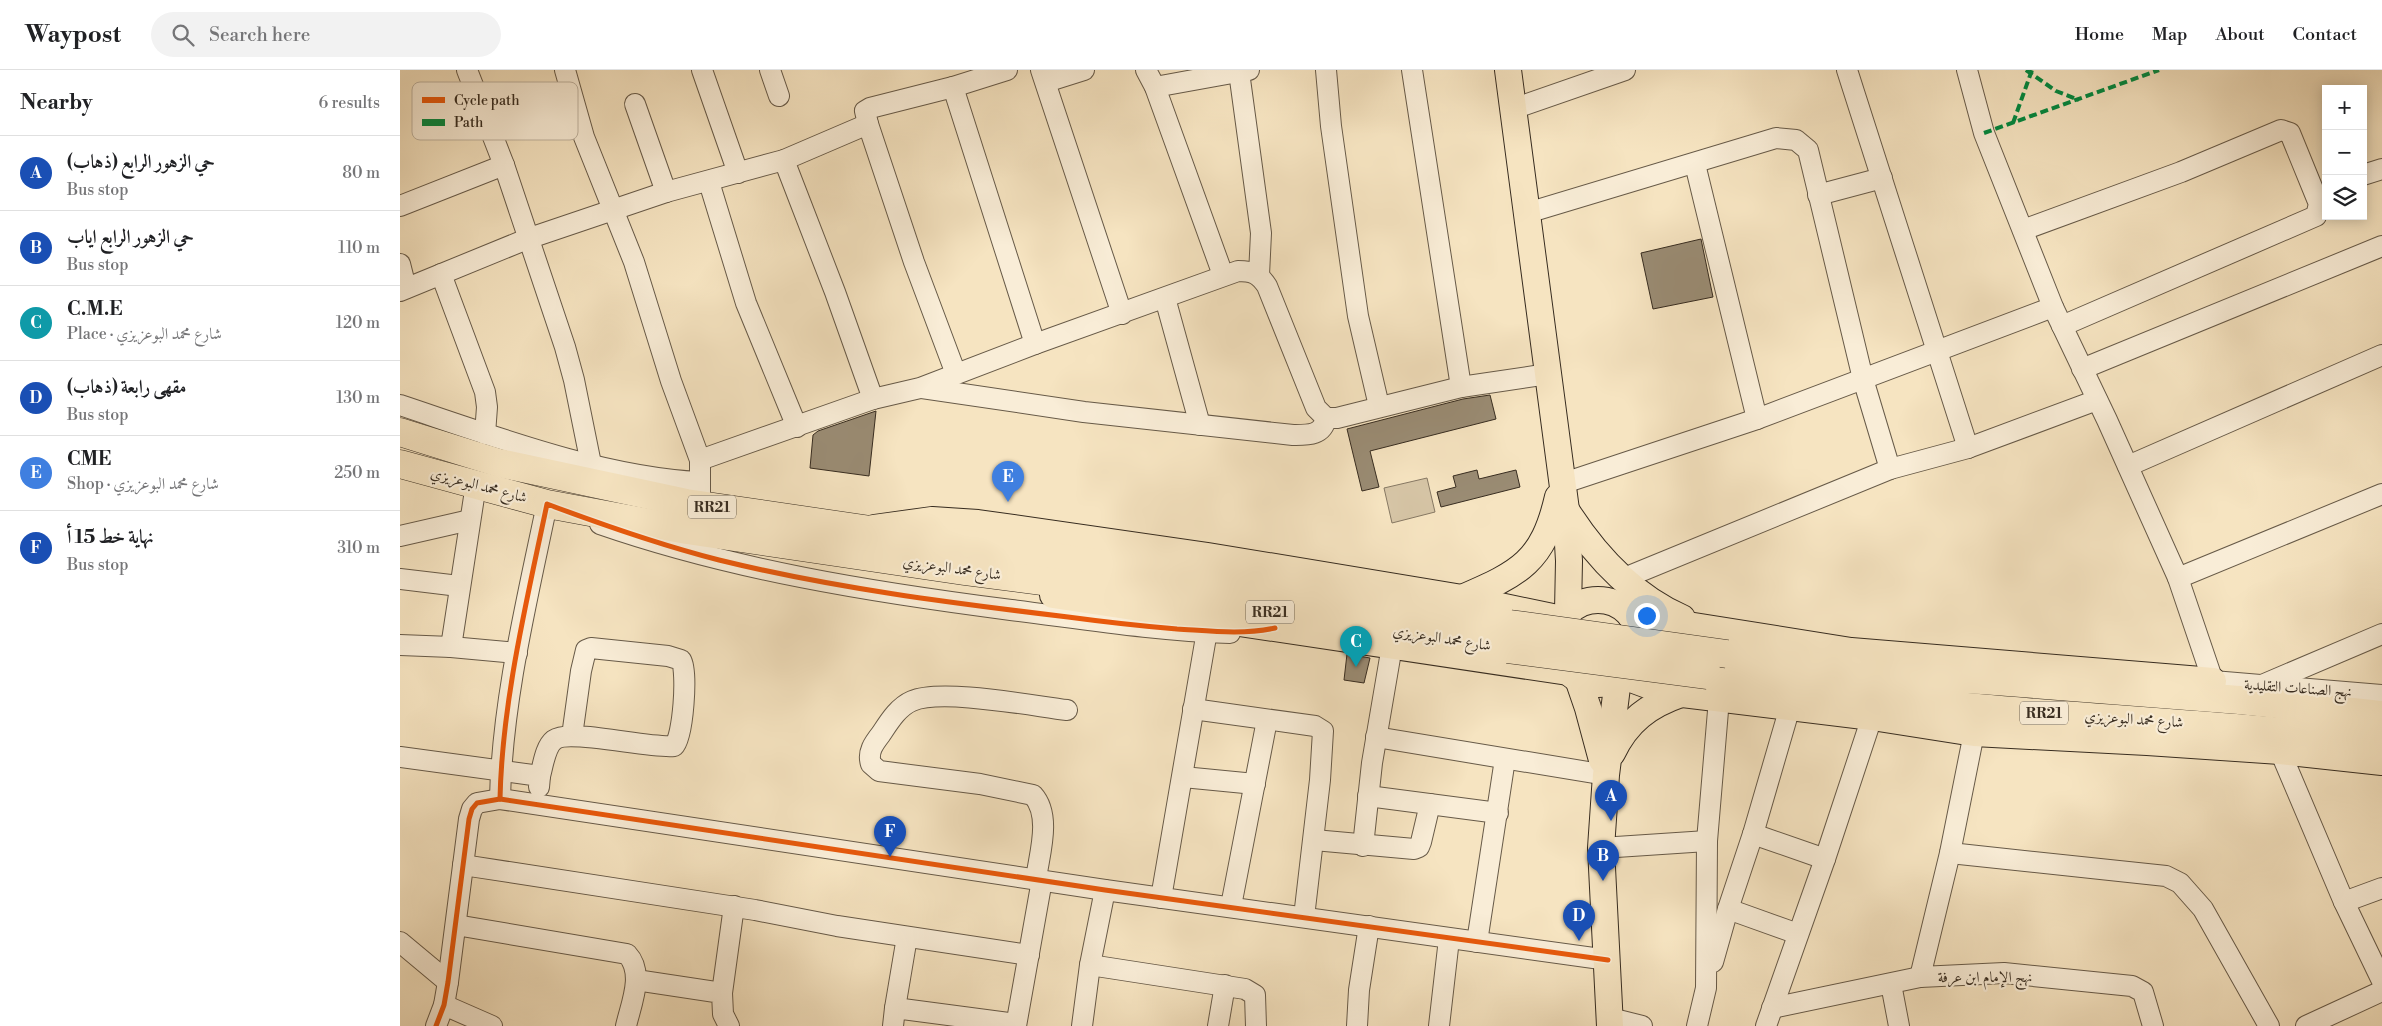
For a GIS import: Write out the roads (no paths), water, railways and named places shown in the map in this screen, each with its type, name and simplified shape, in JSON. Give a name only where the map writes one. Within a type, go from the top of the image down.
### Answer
[{"type":"highway","name":"شارع محمد البوعزيزي","points":[[400,432],[499,463],[700,494],[863,531],[1453,606]]},
{"type":"highway","name":"شارع محمد البوعزيزي","points":[[400,464],[547,504],[687,530],[1227,605],[1509,637],[1728,654],[1892,676],[1982,680],[2239,700],[2382,715]]},
{"type":"highway","name":"RR21","points":[[1453,606],[1509,637]]},
{"type":"highway","name":"شارع محمد البوعزيزي","points":[[1509,637],[1708,675],[1888,699],[1979,709],[2266,729],[2382,741]]},
{"type":"main road","points":[[1508,70],[1566,518],[1570,569],[1565,615],[1556,637],[1556,646],[1562,664],[1573,676],[1590,714],[1606,775]]},
{"type":"main road","points":[[1453,606],[1505,579],[1534,556],[1549,529],[1561,484]]},
{"type":"main road","points":[[1566,518],[1622,579],[1676,615],[1705,628]]},
{"type":"main road","points":[[886,559],[922,572],[959,580],[1392,646],[1573,676],[1598,684],[1620,678],[1630,669],[1639,652],[1639,633],[1626,611],[1596,576],[1566,518]]},
{"type":"main road","points":[[1453,606],[1565,615],[1577,605],[1599,599],[1626,611],[1705,628],[1851,651],[2214,681]]},
{"type":"main road","points":[[1620,678],[1651,688],[1681,694],[1872,717],[1974,733],[2280,751],[2382,762]]},
{"type":"main road","points":[[1610,1022],[1601,848],[1606,775],[1620,678]]},
{"type":"main road","points":[[1606,775],[1611,756],[1619,738],[1631,723],[1646,710],[1663,700],[1681,694]]},
{"type":"street","points":[[467,70],[471,82]]},
{"type":"street","points":[[702,70],[738,173]]},
{"type":"street","points":[[770,70],[779,96]]},
{"type":"street","points":[[956,374],[914,262],[865,111],[1007,70]]},
{"type":"street","points":[[1084,70],[1044,76],[1122,314]]},
{"type":"street","points":[[1326,70],[1331,126],[1358,316],[1379,406]]},
{"type":"street","points":[[1412,70],[1461,387]]},
{"type":"street","points":[[1513,109],[1625,70]]},
{"type":"street","points":[[1846,70],[1968,448]]},
{"type":"street","points":[[1967,70],[1984,133],[2053,307],[2128,466],[2178,578],[2214,681]]},
{"type":"street","points":[[1223,275],[1151,78],[1244,71],[1261,233],[1259,275]]},
{"type":"street","points":[[953,87],[1035,344]]},
{"type":"street","points":[[635,104],[666,192]]},
{"type":"street","points":[[400,405],[485,434],[591,464],[643,476],[700,494],[700,460],[671,381],[634,262],[612,211],[578,116]]},
{"type":"street","points":[[400,264],[403,290],[527,239],[666,192],[709,182],[784,160],[868,124]]},
{"type":"street","points":[[2023,230],[2181,172],[2281,130],[2290,133],[2320,190],[2316,216],[2062,326]]},
{"type":"street","points":[[1526,213],[1695,164],[1776,138],[1796,140],[1808,150],[1863,379],[1890,469]]},
{"type":"street","points":[[494,140],[504,165],[574,380],[591,464]]},
{"type":"street","points":[[784,160],[835,292],[873,399]]},
{"type":"street","points":[[1695,164],[1757,419]]},
{"type":"street","points":[[400,206],[504,165]]},
{"type":"street","points":[[1818,195],[1882,178]]},
{"type":"street","points":[[709,182],[746,303],[797,427]]},
{"type":"street","points":[[2082,369],[2382,246]]},
{"type":"street","points":[[700,460],[873,399],[920,388],[1223,275],[1248,271],[1259,275],[1267,286],[1316,408],[1326,418],[1337,418],[1461,387],[1548,374]]},
{"type":"street","points":[[441,274],[486,392],[485,434]]},
{"type":"street","points":[[1165,298],[1200,425]]},
{"type":"street","points":[[1561,484],[1757,419],[2053,307]]},
{"type":"street","points":[[2128,466],[2382,356]]},
{"type":"street","points":[[920,388],[1044,406],[1200,425],[1304,435],[1320,431],[1326,418]]},
{"type":"street","points":[[1622,579],[1890,469],[1968,448],[2097,400]]},
{"type":"street","points":[[451,647],[476,484]]},
{"type":"street","points":[[2178,578],[2382,494]]},
{"type":"street","points":[[500,800],[501,771],[517,653],[547,504],[675,548],[809,579],[966,605],[1122,624],[1250,633],[1275,628]]},
{"type":"street","points":[[400,536],[470,520]]},
{"type":"street","points":[[400,579],[459,586]]},
{"type":"street","points":[[1161,898],[1207,631]]},
{"type":"street","points":[[2259,686],[2382,634]]},
{"type":"street","points":[[400,645],[517,653]]},
{"type":"street","points":[[1362,846],[1376,737],[1392,646]]},
{"type":"street","points":[[537,804],[540,776],[553,741],[558,738],[572,736],[674,746],[679,737],[684,684],[685,670],[681,660],[668,656],[591,648],[586,650],[581,671],[572,736]]},
{"type":"street","points":[[2329,691],[2324,684],[2321,672],[2324,662],[2331,654]]},
{"type":"street","name":"نهج الصناعات التقليدية","points":[[2214,681],[2382,695]]},
{"type":"street","points":[[907,937],[894,1017],[1016,1025],[1029,955],[1039,880],[1043,826],[1040,808],[1033,796],[980,784],[878,770],[871,764],[870,751],[900,709],[912,701],[924,697],[960,697],[1067,710]]},
{"type":"street","points":[[1706,988],[1706,842],[1719,699]]},
{"type":"street","points":[[1697,1026],[1728,909],[1753,834],[1790,707]]},
{"type":"street","points":[[1193,710],[1315,726],[1323,731],[1314,840],[1304,917]]},
{"type":"street","points":[[1769,1017],[1825,859],[1872,717]]},
{"type":"street","points":[[1231,906],[1267,720]]},
{"type":"street","name":"نهج الإمام ابن عرفة","points":[[1974,733],[1950,853],[1920,977],[2004,974],[2132,986],[2143,992],[2153,1026]]},
{"type":"street","points":[[1376,737],[1606,775]]},
{"type":"street","points":[[2280,751],[2344,902],[2382,981]]},
{"type":"street","points":[[400,757],[540,776]]},
{"type":"street","points":[[1477,942],[1506,759]]},
{"type":"street","points":[[1183,777],[1255,784]]},
{"type":"street","points":[[1368,796],[1498,813]]},
{"type":"street","points":[[436,1026],[444,1005],[448,982],[472,809],[477,803],[485,800],[537,804],[1105,890],[1231,906],[1449,939],[1608,960]]},
{"type":"street","points":[[1314,840],[1407,850],[1419,847],[1430,804]]},
{"type":"street","points":[[1753,834],[1825,859]]},
{"type":"street","points":[[1601,848],[1706,842]]},
{"type":"street","points":[[1950,853],[2166,876],[2180,883],[2203,909],[2269,1026]]},
{"type":"street","points":[[463,865],[734,906],[907,937],[1029,955]]},
{"type":"street","points":[[2344,902],[2382,888]]},
{"type":"street","points":[[1082,1026],[1090,966],[1105,890]]},
{"type":"street","points":[[729,1026],[723,1014],[722,993],[734,906]]},
{"type":"street","points":[[1728,909],[1798,934]]},
{"type":"street","points":[[456,925],[622,952],[632,959],[636,972],[626,1026]]},
{"type":"street","points":[[1357,1026],[1359,990],[1369,926]]},
{"type":"street","points":[[1439,1026],[1449,939]]},
{"type":"street","points":[[400,942],[448,982]]},
{"type":"street","points":[[1090,966],[1225,985],[1244,990],[1255,996],[1256,1026]]},
{"type":"street","points":[[1769,1017],[1920,977]]},
{"type":"street","points":[[636,980],[722,993]]},
{"type":"street","points":[[1891,984],[1899,1026]]},
{"type":"street","points":[[1218,1026],[1225,985]]},
{"type":"street","points":[[2306,1026],[2382,991]]},
{"type":"street","points":[[444,1005],[492,1026]]},
{"type":"street","points":[[1610,1022],[1642,1026]]},
{"type":"place","name":"CME","points":[[1008,502]]},
{"type":"place","name":"C.M.E","points":[[1356,667]]},
{"type":"place","name":"حي الزهور الرابع (ذهاب)","points":[[1611,821]]},
{"type":"place","name":"نهاية خط 15 أ","points":[[890,857]]},
{"type":"place","name":"حي الزهور الرابع اياب","points":[[1603,881]]},
{"type":"place","name":"مقهى رابعة (ذهاب)","points":[[1579,941]]}]
